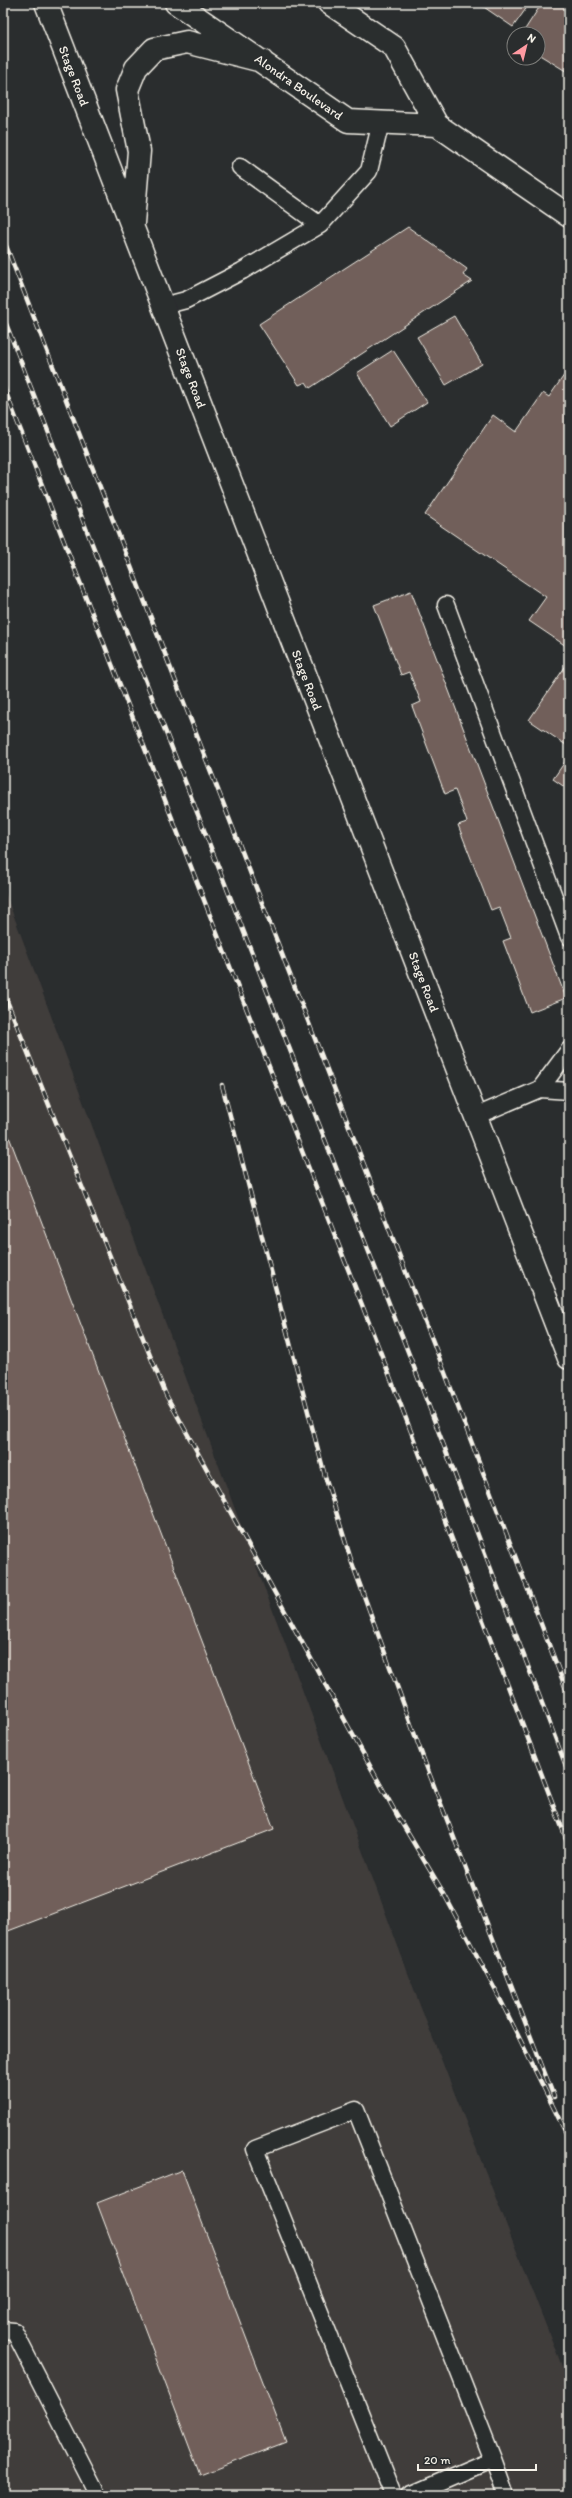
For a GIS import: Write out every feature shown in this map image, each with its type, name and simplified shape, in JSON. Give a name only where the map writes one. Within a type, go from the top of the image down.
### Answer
[{"type":"main road","name":"Stage Road","points":[[46,3],[569,1358]]},
{"type":"main road","name":"Alondra Boulevard","points":[[176,3],[348,121],[437,125]]},
{"type":"main road","points":[[329,3],[394,47],[437,125],[569,216]]},
{"type":"main road","points":[[132,228],[139,151],[127,90],[136,68],[154,49],[186,42],[262,61]]},
{"type":"lane","points":[[163,306],[186,300],[226,280],[320,226],[369,172],[381,122]]},
{"type":"lane","points":[[240,167],[320,226]]},
{"type":"lane","points":[[446,604],[569,937]]},
{"type":"lane","points":[[540,1089],[569,1050]]},
{"type":"lane","points":[[476,1116],[540,1089],[569,1091]]},
{"type":"lane","points":[[393,2495],[255,2149],[356,2110],[506,2495]]},
{"type":"lane","points":[[3,2330],[14,2331],[98,2495]]},
{"type":"lane","points":[[410,2495],[493,2460]]},
{"type":"shaded area","points":[[3,887],[421,2008],[569,2384],[569,2495],[3,2495]]},
{"type":"building","points":[[478,3],[530,3],[514,26]]},
{"type":"building","points":[[542,3],[569,3],[569,73],[546,59],[546,26],[527,26]]},
{"type":"building","points":[[408,227],[467,269],[463,275],[472,281],[310,388],[306,382],[299,385],[259,324]]},
{"type":"building","points":[[454,316],[482,364],[446,385],[417,337]]},
{"type":"building","points":[[393,350],[427,402],[390,426],[357,373]]},
{"type":"building","points":[[567,371],[569,372],[569,648],[529,621],[546,597],[425,515],[493,415],[516,432],[543,393],[549,397]]},
{"type":"building","points":[[411,591],[566,998],[530,1012],[503,941],[511,938],[499,907],[491,910],[458,825],[467,822],[455,790],[445,794],[412,706],[421,702],[409,672],[401,675],[374,605]]},
{"type":"building","points":[[569,661],[569,747],[529,720]]},
{"type":"building","points":[[569,756],[569,790],[553,779]]},
{"type":"building","points":[[3,1121],[274,1829],[3,1933]]},
{"type":"building","points":[[182,2170],[286,2442],[200,2475],[97,2203]]},
{"type":"railway","points":[[3,238],[437,1352],[569,1697]]},
{"type":"railway","points":[[3,316],[412,1362],[569,1774]]},
{"type":"railway","points":[[3,385],[389,1374],[569,1846]]},
{"type":"railway","points":[[3,991],[166,1395],[397,1815],[443,1892],[499,1997],[569,2139]]},
{"type":"railway","points":[[222,1085],[325,1476],[352,1563],[424,1760],[554,2097]]}]
